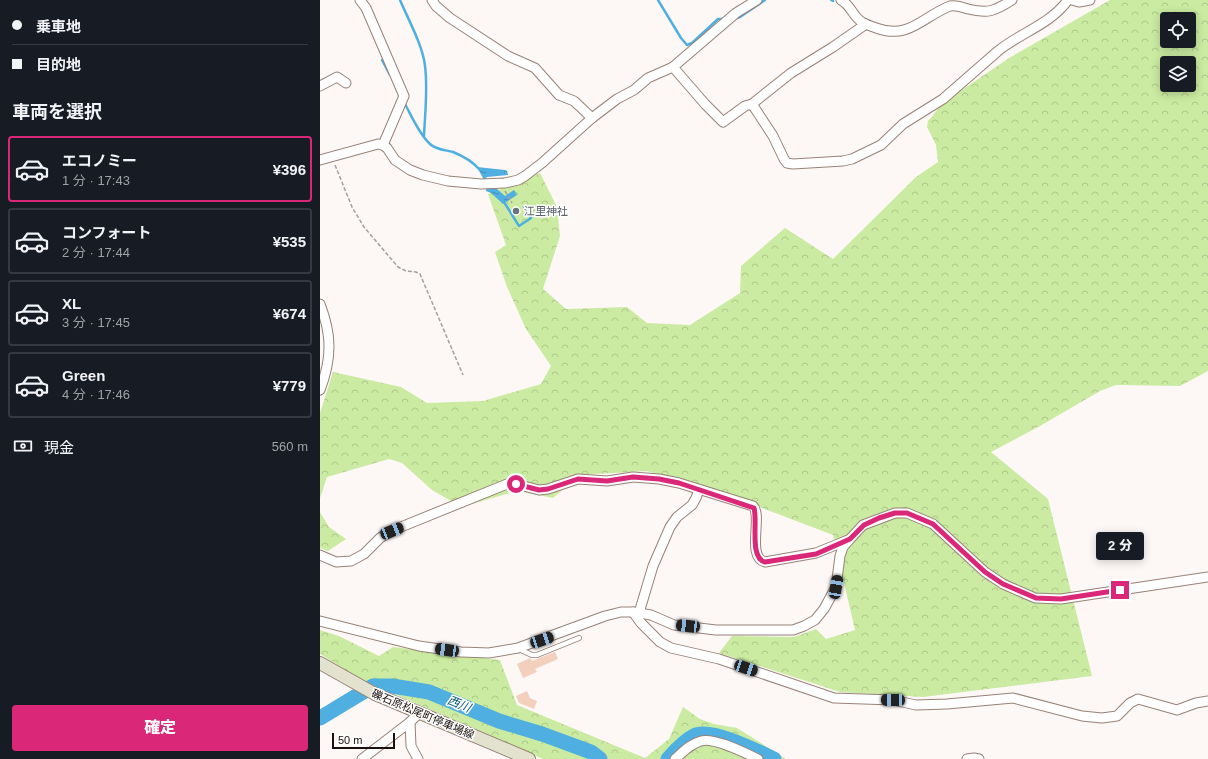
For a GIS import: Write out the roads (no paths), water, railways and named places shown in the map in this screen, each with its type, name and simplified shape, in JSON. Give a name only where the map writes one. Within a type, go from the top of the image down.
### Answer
[{"type":"main road","name":"礫石原松尾町停車場線","points":[[320,663],[375,694],[529,759]]},
{"type":"street","points":[[360,0],[366,8],[404,96],[383,145]]},
{"type":"street","points":[[432,0],[436,6],[450,18],[501,52],[515,60],[535,68],[559,95],[574,101],[592,118]]},
{"type":"street","points":[[320,160],[378,144],[383,145],[395,160],[410,170],[423,175],[448,181],[481,184],[505,183],[518,180],[542,163],[592,118],[634,90],[648,78],[673,67],[730,18],[757,0]]},
{"type":"street","points":[[841,0],[851,9],[861,22],[885,31],[897,32],[912,28],[950,6],[955,5],[980,12],[988,12],[996,10],[1012,0]]},
{"type":"street","points":[[752,104],[773,136],[784,159],[788,162],[793,164],[831,163],[852,158],[881,145],[903,124],[943,99],[1006,45],[1052,17],[1062,9],[1068,0]]},
{"type":"street","points":[[1072,0],[1079,2],[1090,0]]},
{"type":"street","points":[[673,67],[705,104],[723,122],[745,106],[752,104],[791,73],[833,47],[866,24]]},
{"type":"street","points":[[320,86],[337,77],[346,83]]},
{"type":"street","points":[[320,304],[326,318],[328,329],[329,355],[327,370],[320,390]]},
{"type":"street","points":[[320,555],[336,562],[352,561],[364,554],[380,538],[392,531],[507,484],[516,484],[539,490],[548,489],[578,479],[607,481],[633,477],[659,479],[679,483],[754,508],[755,536],[758,556],[765,562],[816,554],[850,539]]},
{"type":"street","points":[[699,490],[692,505],[677,517],[670,527],[653,566],[636,612],[641,623],[660,642],[671,648],[719,659],[834,698],[893,700],[916,705],[947,704],[1013,698],[1082,716],[1102,718],[1117,716],[1130,703],[1138,700],[1178,710],[1196,703],[1208,701]]},
{"type":"street","points":[[320,621],[419,646],[461,652],[489,653],[518,648],[604,616],[621,612],[636,612],[651,615],[674,625],[716,630],[793,630],[815,620],[824,609],[836,587],[840,556],[843,547],[864,525],[895,513],[907,513],[933,524],[985,572],[1003,584],[1036,598],[1061,599],[1208,578]]},
{"type":"street","points":[[362,759],[410,722],[420,712]]},
{"type":"street","points":[[410,722],[411,746],[418,759]]},
{"type":"street","points":[[675,759],[690,745],[702,740],[728,745],[758,759]]},
{"type":"street","points":[[967,759],[979,759]]},
{"type":"lane","points":[[518,648],[532,655],[537,655],[579,638]]},
{"type":"water","points":[[477,167],[505,170],[507,171],[508,175],[487,177],[484,180]]},
{"type":"water","points":[[486,188],[497,189],[505,196],[514,190],[517,195],[503,204],[491,193],[486,191]]},
{"type":"waterway","points":[[400,0],[424,58],[426,83],[424,136]]},
{"type":"waterway","points":[[658,0],[681,38],[687,45],[692,43],[718,19],[725,19]]},
{"type":"waterway","points":[[734,19],[740,17],[765,0]]},
{"type":"waterway","points":[[382,60],[390,75]]},
{"type":"waterway","points":[[405,104],[419,130],[432,146],[460,155],[479,169]]},
{"type":"waterway","points":[[504,202],[519,226],[531,218],[524,207]]},
{"type":"waterway","name":"西川","points":[[320,718],[373,686],[392,686],[429,692],[499,721],[542,734],[591,752],[600,759]]},
{"type":"waterway","name":"西川","points":[[668,759],[687,741],[694,736],[701,734],[722,737],[734,741],[774,759]]},
{"type":"place","name":"江里神社","points":[[516,211]]}]
